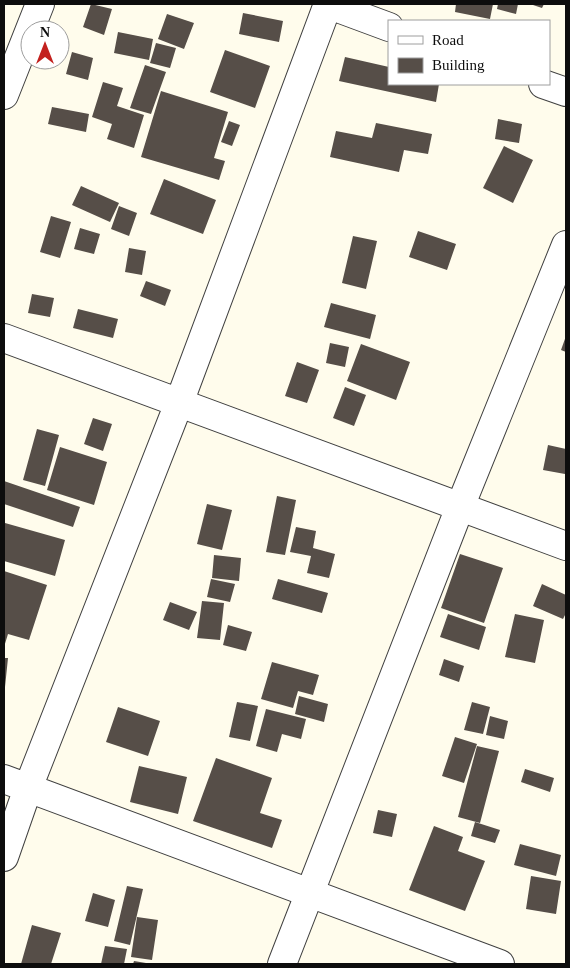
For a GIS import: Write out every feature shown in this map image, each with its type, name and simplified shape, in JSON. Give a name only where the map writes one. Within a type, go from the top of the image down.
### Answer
[{"type":"street","points":[[4,95],[40,4]]},
{"type":"street","points":[[4,857],[16,783],[179,403],[328,4],[388,27]]},
{"type":"street","points":[[546,85],[566,92]]},
{"type":"street","points":[[282,964],[460,507],[566,245]]},
{"type":"street","points":[[4,338],[566,546]]},
{"type":"street","points":[[16,783],[500,964]]},
{"type":"building","points":[[91,4],[112,9],[104,35],[83,27]]},
{"type":"building","points":[[456,4],[493,4],[490,19],[455,12]]},
{"type":"building","points":[[498,4],[518,4],[516,14],[497,9]]},
{"type":"building","points":[[530,4],[544,4],[542,8]]},
{"type":"building","points":[[243,13],[283,21],[279,42],[239,34]]},
{"type":"building","points":[[167,14],[194,23],[184,49],[158,39]]},
{"type":"building","points":[[118,32],[153,39],[149,60],[114,53]]},
{"type":"building","points":[[156,43],[176,48],[170,68],[150,63]]},
{"type":"building","points":[[225,50],[270,66],[255,108],[210,92]]},
{"type":"building","points":[[72,52],[93,58],[88,80],[66,74],[67,70],[70,70]]},
{"type":"building","points":[[345,57],[388,67],[388,85],[439,85],[436,102],[339,81]]},
{"type":"building","points":[[145,65],[166,72],[151,114],[130,108]]},
{"type":"building","points":[[103,82],[123,88],[117,106],[144,115],[134,148],[107,139],[112,124],[92,117]]},
{"type":"building","points":[[161,91],[228,112],[214,158],[225,161],[219,180],[141,157]]},
{"type":"building","points":[[52,107],[89,114],[86,132],[48,124]]},
{"type":"building","points":[[498,119],[522,124],[519,143],[495,139]]},
{"type":"building","points":[[229,121],[240,125],[232,146],[221,142]]},
{"type":"building","points":[[376,123],[432,134],[428,154],[404,150],[399,172],[330,157],[336,131],[372,138]]},
{"type":"building","points":[[504,146],[533,160],[513,203],[483,188]]},
{"type":"building","points":[[164,179],[216,200],[203,234],[150,214]]},
{"type":"building","points":[[81,186],[119,203],[110,222],[72,205]]},
{"type":"building","points":[[119,206],[137,213],[129,236],[111,229]]},
{"type":"building","points":[[51,216],[71,222],[60,258],[40,252]]},
{"type":"building","points":[[80,228],[100,234],[94,254],[74,249]]},
{"type":"building","points":[[418,231],[456,244],[447,270],[409,257]]},
{"type":"building","points":[[353,236],[377,241],[366,289],[342,283]]},
{"type":"building","points":[[129,248],[146,251],[142,275],[125,272]]},
{"type":"building","points":[[146,281],[171,290],[165,306],[140,296]]},
{"type":"building","points":[[32,294],[54,298],[50,317],[28,313]]},
{"type":"building","points":[[331,303],[376,315],[370,339],[324,327]]},
{"type":"building","points":[[78,309],[118,319],[113,338],[73,328]]},
{"type":"building","points":[[566,336],[566,352],[561,350]]},
{"type":"building","points":[[330,343],[349,347],[345,367],[326,363]]},
{"type":"building","points":[[361,344],[410,362],[396,400],[347,381]]},
{"type":"building","points":[[297,362],[319,370],[307,403],[285,396]]},
{"type":"building","points":[[345,387],[366,395],[354,426],[333,418]]},
{"type":"building","points":[[93,418],[112,424],[103,451],[84,444]]},
{"type":"building","points":[[37,429],[59,435],[45,486],[23,480]]},
{"type":"building","points":[[548,445],[566,449],[565,474],[543,470]]},
{"type":"building","points":[[60,447],[107,462],[94,505],[47,490]]},
{"type":"building","points":[[4,481],[80,507],[73,527],[4,504]]},
{"type":"building","points":[[277,496],[296,500],[285,555],[266,552]]},
{"type":"building","points":[[207,504],[232,510],[222,550],[197,544]]},
{"type":"building","points":[[5,523],[65,540],[55,576],[4,561]]},
{"type":"building","points":[[296,527],[316,531],[313,548],[335,554],[329,578],[307,573],[311,556],[290,552]]},
{"type":"building","points":[[460,554],[503,568],[484,623],[441,608]]},
{"type":"building","points":[[214,555],[241,558],[239,581],[212,578]]},
{"type":"building","points":[[4,571],[47,585],[29,640],[8,634],[4,647]]},
{"type":"building","points":[[211,579],[235,584],[230,602],[207,597]]},
{"type":"building","points":[[278,579],[328,593],[322,613],[272,599]]},
{"type":"building","points":[[542,584],[566,595],[566,613],[563,619],[533,606]]},
{"type":"building","points":[[202,601],[224,603],[220,640],[197,638]]},
{"type":"building","points":[[170,602],[197,612],[189,630],[163,620]]},
{"type":"building","points":[[448,614],[486,627],[479,650],[440,637]]},
{"type":"building","points":[[515,614],[544,620],[535,663],[505,657]]},
{"type":"building","points":[[228,625],[252,632],[246,651],[223,645]]},
{"type":"building","points":[[4,658],[8,658],[5,687],[4,687]]},
{"type":"building","points":[[444,659],[464,666],[459,682],[439,675]]},
{"type":"building","points":[[272,662],[319,675],[313,695],[298,691],[293,708],[261,699]]},
{"type":"building","points":[[299,696],[328,704],[324,722],[295,714]]},
{"type":"building","points":[[237,702],[258,706],[250,741],[229,737]]},
{"type":"building","points":[[472,702],[490,707],[483,734],[464,730]]},
{"type":"building","points":[[118,707],[160,721],[148,756],[106,742]]},
{"type":"building","points":[[266,709],[306,719],[301,739],[282,734],[277,752],[256,746]]},
{"type":"building","points":[[490,716],[508,721],[504,739],[486,735]]},
{"type":"building","points":[[455,737],[477,744],[464,783],[442,776]]},
{"type":"building","points":[[477,746],[499,751],[480,823],[458,817]]},
{"type":"building","points":[[216,758],[272,778],[260,813],[282,820],[272,848],[193,821]]},
{"type":"building","points":[[139,766],[187,777],[178,814],[130,802]]},
{"type":"building","points":[[525,769],[554,778],[550,792],[521,782]]},
{"type":"building","points":[[378,810],[397,814],[392,837],[373,833]]},
{"type":"building","points":[[475,822],[500,830],[495,843],[471,836]]},
{"type":"building","points":[[434,826],[463,837],[458,851],[485,861],[465,911],[409,890]]},
{"type":"building","points":[[520,844],[561,855],[556,876],[514,865]]},
{"type":"building","points":[[531,876],[561,881],[556,914],[526,909]]},
{"type":"building","points":[[127,886],[143,889],[130,945],[114,941]]},
{"type":"building","points":[[93,893],[115,900],[108,927],[85,921]]},
{"type":"building","points":[[137,917],[158,920],[152,960],[131,957]]},
{"type":"building","points":[[32,925],[61,933],[51,964],[21,964]]},
{"type":"building","points":[[105,946],[127,949],[124,964],[101,964]]},
{"type":"building","points":[[134,961],[146,963],[146,964],[133,964]]}]
